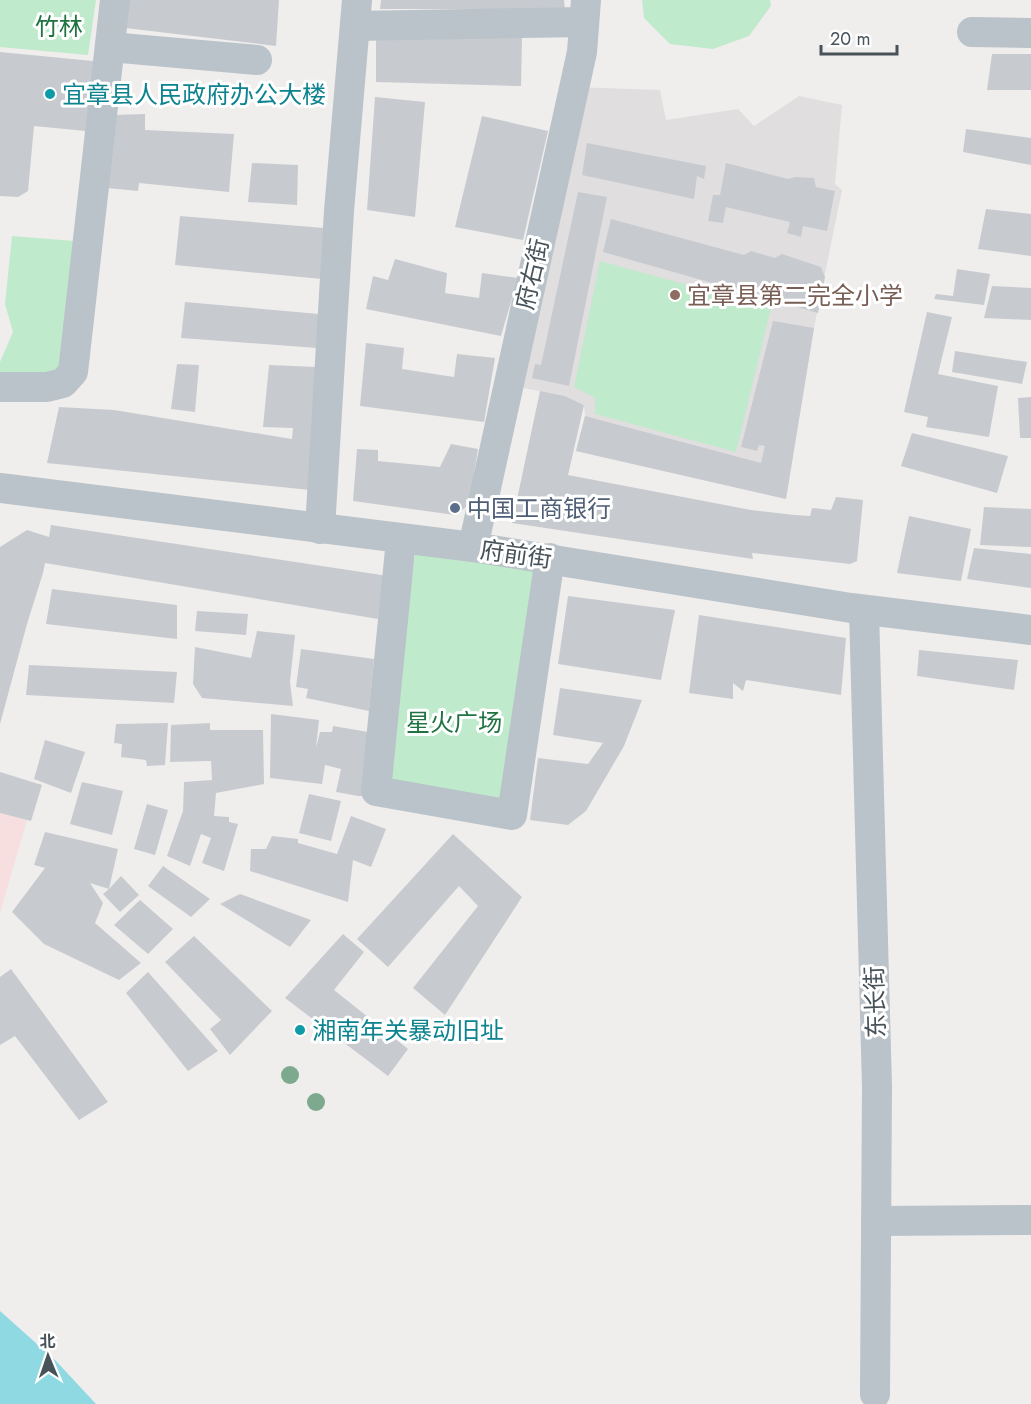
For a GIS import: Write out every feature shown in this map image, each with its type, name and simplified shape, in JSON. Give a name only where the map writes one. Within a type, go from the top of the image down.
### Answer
[{"type":"street","points":[[0,387],[47,387],[63,383],[73,372],[115,0]]},
{"type":"street","points":[[320,529],[339,211],[356,13],[585,11]]},
{"type":"street","name":"府右街","points":[[472,547],[582,52],[585,11]]},
{"type":"street","points":[[972,32],[1031,33]]},
{"type":"street","points":[[110,47],[258,60]]},
{"type":"street","name":"府前街","points":[[0,488],[401,540],[472,547],[864,610],[1031,630]]},
{"type":"street","points":[[401,540],[376,790],[512,815],[550,558]]},
{"type":"street","name":"东长街","points":[[864,610],[877,1087],[875,1394]]},
{"type":"street","points":[[876,1221],[1031,1220]]},
{"type":"shaded area","name":"宜章县第二完全小学","points":[[574,87],[660,90],[666,120],[738,109],[754,126],[799,96],[842,105],[835,184],[842,190],[814,328],[786,499],[576,451],[585,416],[584,405],[565,396],[508,385]]},
{"type":"shaded area","points":[[0,813],[27,820],[0,913]]},
{"type":"green space","name":"竹林","points":[[0,0],[96,0],[88,55],[0,47]]},
{"type":"green space","points":[[642,0],[770,0],[771,6],[749,36],[713,49],[670,44],[644,18]]},
{"type":"green space","points":[[12,236],[74,241],[63,369],[52,379],[0,376],[0,362],[13,332],[5,304]]},
{"type":"green space","points":[[600,261],[771,308],[736,452],[595,414],[595,398],[574,387]]},
{"type":"green space","name":"星火广场","points":[[416,547],[535,564],[506,799],[386,782]]},
{"type":"water","points":[[0,1311],[56,1361],[96,1404],[0,1404]]},
{"type":"building","points":[[121,0],[279,0],[276,46],[117,27]]},
{"type":"building","points":[[381,0],[564,0],[565,9],[380,9]]},
{"type":"building","points":[[376,36],[522,38],[521,86],[376,82]]},
{"type":"building","name":"宜章县人民政府办公大楼","points":[[0,52],[103,62],[96,132],[34,126],[28,191],[18,197],[0,196]]},
{"type":"building","points":[[992,54],[1031,54],[1031,90],[987,90]]},
{"type":"building","points":[[375,97],[425,102],[415,217],[367,210]]},
{"type":"building","points":[[145,114],[145,130],[234,134],[229,192],[139,183],[138,191],[107,188],[112,115]]},
{"type":"building","points":[[482,116],[548,131],[523,240],[455,227]]},
{"type":"building","points":[[966,129],[1031,138],[1031,165],[963,152]]},
{"type":"building","points":[[587,143],[706,166],[704,179],[697,176],[694,199],[582,175]]},
{"type":"building","points":[[252,163],[298,165],[297,205],[248,202]]},
{"type":"building","points":[[726,163],[788,179],[814,178],[816,187],[835,191],[827,231],[803,226],[801,237],[787,233],[790,222],[726,207],[723,223],[708,221],[713,195],[720,195]]},
{"type":"building","points":[[578,192],[607,197],[569,386],[532,378],[535,364],[541,365]]},
{"type":"building","points":[[986,209],[1031,214],[1031,256],[978,249]]},
{"type":"building","points":[[180,216],[324,228],[322,279],[175,265]]},
{"type":"building","points":[[611,219],[744,255],[751,251],[775,258],[782,254],[821,267],[825,277],[818,313],[603,252]]},
{"type":"building","points":[[395,259],[447,273],[445,293],[479,298],[482,273],[518,278],[501,336],[366,309],[373,276],[388,280]]},
{"type":"building","points":[[957,269],[990,274],[984,305],[934,299],[936,294],[953,296]]},
{"type":"building","points":[[992,286],[1031,288],[1031,320],[984,318]]},
{"type":"building","points":[[185,302],[319,314],[317,348],[181,338]]},
{"type":"building","points":[[927,312],[952,317],[938,374],[998,386],[989,437],[926,427],[928,417],[904,412]]},
{"type":"building","points":[[773,321],[814,328],[786,499],[576,451],[585,416],[761,463],[765,446],[759,445],[757,451],[741,447]]},
{"type":"building","points":[[366,343],[404,348],[402,369],[454,377],[457,354],[495,358],[484,422],[360,406]]},
{"type":"building","points":[[955,351],[1027,362],[1022,384],[952,372]]},
{"type":"building","points":[[177,364],[199,365],[195,412],[171,409]]},
{"type":"building","points":[[269,365],[317,367],[310,490],[47,463],[59,407],[114,410],[292,439],[293,428],[263,427]]},
{"type":"building","points":[[540,391],[565,396],[584,405],[568,475],[751,510],[795,515],[810,516],[812,508],[831,510],[836,497],[863,500],[857,561],[850,564],[752,553],[753,559],[512,523]]},
{"type":"building","points":[[1031,397],[1031,438],[1020,438],[1018,398]]},
{"type":"building","points":[[912,433],[1008,456],[997,493],[901,466]]},
{"type":"building","points":[[451,444],[478,449],[469,505],[455,515],[353,501],[357,449],[378,450],[378,461],[440,467]]},
{"type":"building","points":[[984,507],[1031,509],[1031,547],[980,545]]},
{"type":"building","points":[[909,516],[971,529],[961,581],[897,573]]},
{"type":"building","points":[[51,525],[388,576],[378,619],[45,563],[0,724],[0,547],[27,530],[49,537]]},
{"type":"building","points":[[974,548],[1031,554],[1031,588],[967,579]]},
{"type":"building","points":[[52,589],[177,605],[177,639],[46,624]]},
{"type":"building","points":[[568,596],[675,610],[661,680],[558,664]]},
{"type":"building","points":[[197,611],[248,614],[246,635],[195,631]]},
{"type":"building","points":[[699,615],[846,638],[841,695],[746,680],[743,691],[733,683],[733,699],[689,693]]},
{"type":"building","points":[[257,631],[295,635],[290,682],[293,706],[202,698],[193,684],[195,647],[251,658]]},
{"type":"building","points":[[301,649],[374,659],[369,711],[306,698],[308,689],[296,687]]},
{"type":"building","points":[[919,650],[1018,660],[1014,690],[917,676]]},
{"type":"building","points":[[29,665],[177,672],[174,703],[26,695]]},
{"type":"building","points":[[560,688],[642,700],[624,746],[586,811],[568,825],[530,820],[538,758],[588,764],[603,743],[553,735]]},
{"type":"building","points":[[271,714],[319,720],[316,748],[320,732],[332,732],[333,726],[374,733],[367,796],[336,792],[341,769],[325,765],[322,784],[270,778]]},
{"type":"building","points":[[168,723],[165,765],[147,766],[146,760],[121,757],[122,744],[114,743],[116,724]]},
{"type":"building","points":[[210,723],[210,730],[263,730],[264,784],[216,793],[214,816],[229,817],[229,822],[238,824],[224,871],[202,863],[211,838],[201,834],[190,866],[167,856],[183,811],[184,782],[212,780],[211,761],[170,762],[171,725]]},
{"type":"building","points":[[45,740],[85,752],[71,793],[34,779]]},
{"type":"building","points":[[0,772],[42,785],[31,821],[0,813]]},
{"type":"building","points":[[82,782],[123,791],[112,835],[70,824]]},
{"type":"building","points":[[309,794],[341,801],[331,841],[299,833]]},
{"type":"building","points":[[147,804],[168,810],[155,855],[134,849]]},
{"type":"building","points":[[351,816],[386,829],[371,867],[353,860],[348,902],[250,871],[251,849],[266,849],[272,836],[298,839],[298,843],[337,854]]},
{"type":"building","points":[[45,832],[118,849],[109,889],[90,883],[103,903],[95,923],[141,963],[119,980],[44,944],[12,912],[45,868],[34,865]]},
{"type":"building","points":[[453,834],[522,897],[445,1015],[413,988],[478,906],[459,886],[388,967],[357,939]]},
{"type":"building","points":[[163,866],[210,899],[191,917],[148,886]]},
{"type":"building","points":[[121,876],[139,895],[120,912],[103,894]]},
{"type":"building","points":[[240,894],[311,920],[290,947],[220,904]]},
{"type":"building","points":[[140,900],[173,929],[148,954],[114,925]]},
{"type":"building","points":[[343,934],[364,952],[334,990],[408,1049],[388,1076],[285,998]]},
{"type":"building","points":[[194,936],[272,1011],[230,1055],[210,1029],[221,1020],[165,962]]},
{"type":"building","points":[[11,969],[108,1102],[79,1120],[15,1036],[0,1045],[0,977]]},
{"type":"building","points":[[148,972],[218,1051],[188,1071],[126,993]]},
{"type":"place","name":"宜章县人民政府办公大楼","points":[[50,94]]},
{"type":"place","name":"宜章县第二完全小学","points":[[675,295]]},
{"type":"place","name":"中国工商银行","points":[[455,508]]},
{"type":"place","name":"湘南年关暴动旧址","points":[[300,1030]]}]
